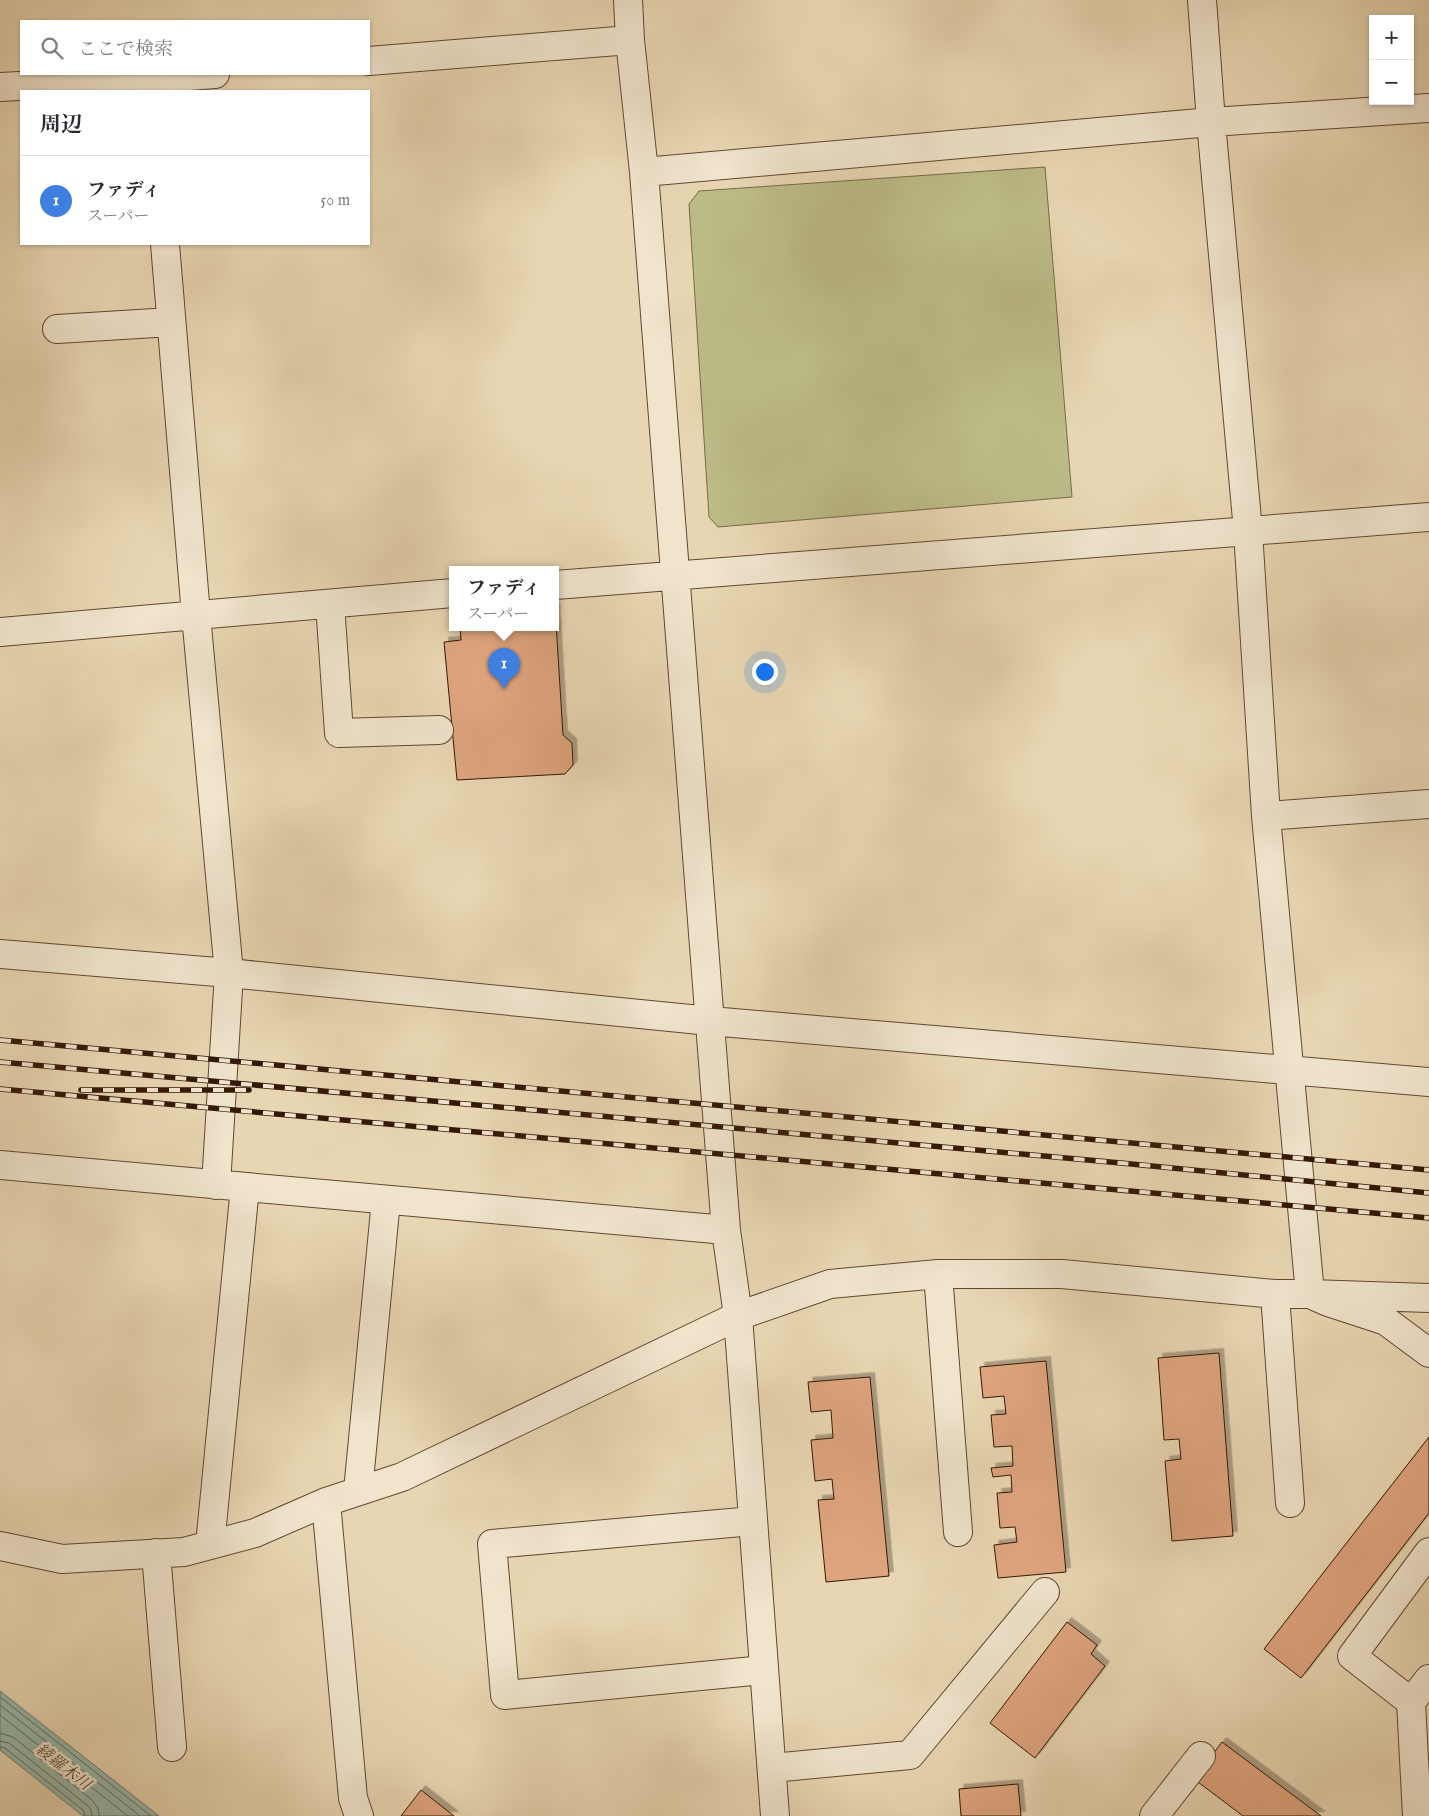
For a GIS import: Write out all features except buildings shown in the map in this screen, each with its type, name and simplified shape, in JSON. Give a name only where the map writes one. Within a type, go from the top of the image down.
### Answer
[{"type":"street","points":[[628,0],[630,40],[644,172],[726,1230],[738,1316],[775,1816]]},
{"type":"street","points":[[1202,0],[1211,122],[1248,531],[1266,816],[1310,1294]]},
{"type":"street","points":[[370,61],[630,40]]},
{"type":"street","points":[[0,87],[151,85],[209,75]]},
{"type":"street","points":[[644,172],[1211,122],[1429,108]]},
{"type":"street","points":[[164,245],[229,973],[216,1185]]},
{"type":"street","points":[[57,329],[171,322]]},
{"type":"street","points":[[559,585],[1429,517]]},
{"type":"street","points":[[0,632],[449,593]]},
{"type":"street","points":[[330,604],[339,733],[439,730]]},
{"type":"street","points":[[1266,816],[1429,804]]},
{"type":"street","points":[[0,954],[229,973],[710,1021],[1429,1082]]},
{"type":"street","points":[[0,1165],[726,1230]]},
{"type":"street","points":[[210,1545],[245,1187]]},
{"type":"street","points":[[358,1491],[386,1200]]},
{"type":"street","points":[[0,1546],[62,1559],[184,1552],[255,1533],[326,1502],[402,1476],[738,1316],[830,1284],[938,1274],[1062,1274],[1275,1294],[1429,1298]]},
{"type":"street","points":[[938,1274],[958,1532]]},
{"type":"street","points":[[1275,1294],[1290,1503]]},
{"type":"street","points":[[1310,1294],[1328,1302],[1386,1320],[1429,1353]]},
{"type":"street","points":[[326,1502],[353,1798],[359,1816]]},
{"type":"street","points":[[753,1521],[492,1544],[505,1695],[764,1670]]},
{"type":"street","points":[[1411,1702],[1352,1656],[1429,1552]]},
{"type":"street","points":[[156,1553],[172,1747]]},
{"type":"street","points":[[772,1768],[910,1755],[1046,1592]]},
{"type":"street","points":[[1417,1816],[1411,1702],[1429,1679]]},
{"type":"street","points":[[1154,1816],[1201,1756]]},
{"type":"green space","points":[[1045,167],[1072,497],[718,527],[709,517],[689,204],[699,191]]},
{"type":"water","name":"綾羅木川","points":[[0,1691],[159,1816],[83,1816],[0,1750]]},
{"type":"railway","points":[[0,1040],[1429,1170]]},
{"type":"railway","points":[[0,1062],[1121,1163],[1429,1193]]},
{"type":"railway","points":[[0,1089],[1429,1218]]},
{"type":"railway","points":[[81,1090],[249,1090]]},
{"type":"place","name":"ファディ","points":[[504,689]]}]
